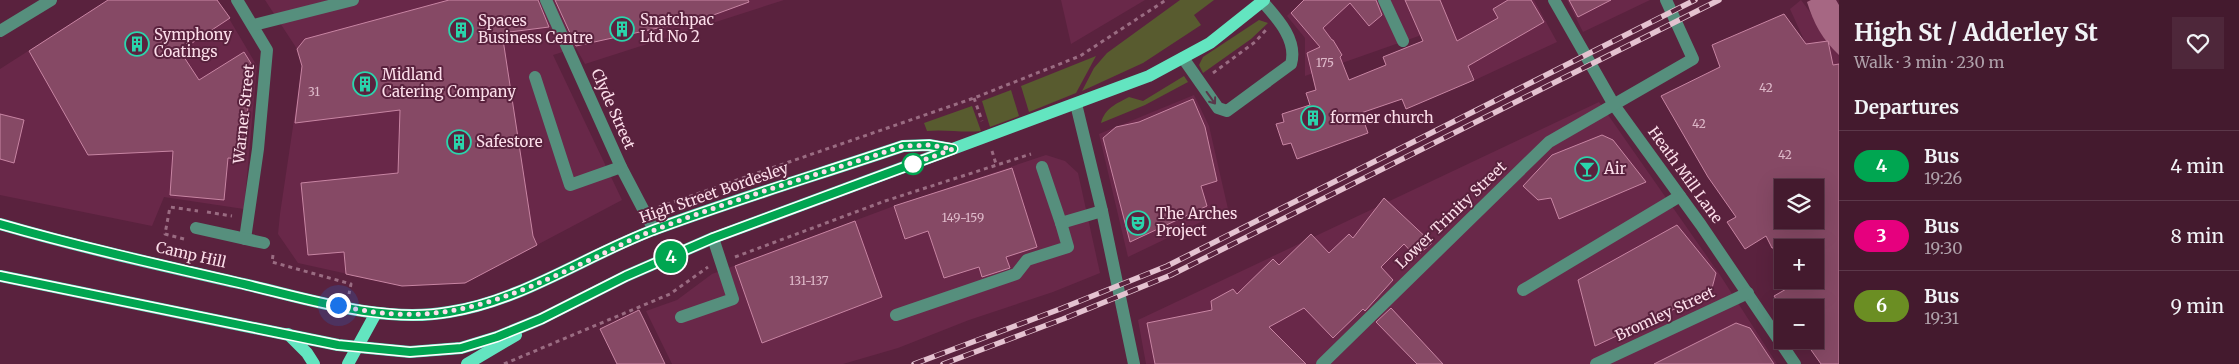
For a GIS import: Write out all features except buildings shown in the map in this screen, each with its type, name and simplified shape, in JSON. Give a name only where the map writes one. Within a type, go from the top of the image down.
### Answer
[{"type":"main road","name":"High Street Bordesley","points":[[359,347],[410,352],[461,348],[497,337],[541,319],[626,276],[713,238],[1148,76],[1210,43],[1258,2]]},
{"type":"main road","name":"High Street Bordesley","points":[[376,313],[419,315],[449,312],[484,304],[538,284],[654,230],[903,146],[929,145],[953,149]]},
{"type":"main road","name":"Camp Hill","points":[[0,224],[177,268],[376,313]]},
{"type":"main road","points":[[0,276],[359,347]]},
{"type":"main road","points":[[348,364],[376,313]]},
{"type":"main road","points":[[467,364],[499,347],[541,319]]},
{"type":"main road","points":[[288,334],[307,353],[314,364]]},
{"type":"street","points":[[0,32],[51,0]]},
{"type":"street","name":"Warner Street","points":[[238,0],[267,50],[258,149],[245,239]]},
{"type":"street","points":[[254,25],[353,0]]},
{"type":"street","name":"Clyde Street","points":[[546,0],[621,167],[654,230]]},
{"type":"street","points":[[1384,0],[1403,41]]},
{"type":"street","name":"Heath Mill Lane","points":[[1554,0],[1614,105],[1748,293],[1795,364]]},
{"type":"street","name":"Lower Trinity Street","points":[[1322,364],[1549,142],[1693,59],[1666,0]]},
{"type":"street","points":[[1183,58],[1218,108],[1227,111],[1291,64],[1294,54],[1281,23],[1258,2]]},
{"type":"street","points":[[535,77],[570,185],[621,167]]},
{"type":"street","points":[[1076,104],[1102,211],[1134,364]]},
{"type":"street","points":[[896,315],[1016,274],[1026,260],[1068,247],[1042,167]]},
{"type":"street","points":[[1523,290],[1680,196]]},
{"type":"street","points":[[1061,223],[1102,211]]},
{"type":"street","points":[[196,228],[264,243]]},
{"type":"street","points":[[681,317],[733,299],[713,238]]},
{"type":"street","name":"Bromley Street","points":[[1596,364],[1748,293]]},
{"type":"path","points":[[644,212],[974,98],[1080,56],[1166,0]]},
{"type":"path","points":[[1206,78],[1254,42],[1270,26]]},
{"type":"path","points":[[504,364],[670,294],[708,267],[884,201],[1033,154]]},
{"type":"path","points":[[273,254],[272,262],[351,284]]},
{"type":"shaded area","points":[[108,0],[218,0],[257,66],[244,209],[164,197],[152,226],[0,195],[0,69]]},
{"type":"shaded area","points":[[265,0],[784,0],[585,64],[576,48],[553,55],[622,200],[465,283],[402,286],[298,263],[278,234],[302,66],[297,49]]},
{"type":"shaded area","points":[[1061,0],[1145,0],[1071,44]]},
{"type":"shaded area","points":[[1303,0],[1534,0],[1557,42],[1475,80],[1450,25],[1305,76],[1305,38],[1287,16]]},
{"type":"shaded area","points":[[1567,0],[1650,0],[1583,32]]},
{"type":"shaded area","points":[[1801,0],[1839,51],[1839,117],[1790,9]]},
{"type":"shaded area","points":[[1811,0],[1836,0],[1839,5],[1839,55],[1823,37],[1816,24],[1807,2]]},
{"type":"shaded area","points":[[1194,95],[1209,126],[1228,209],[1128,257],[1099,134]]},
{"type":"shaded area","points":[[1599,102],[1720,275],[1777,364],[1146,364],[1138,320]]},
{"type":"shaded area","points":[[1046,155],[1065,161],[1078,173],[1100,273],[1053,292],[969,320],[898,348],[843,364],[672,364],[646,311],[677,300],[712,274],[894,206]]},
{"type":"green space","points":[[1180,0],[1214,0],[1194,15],[1201,25],[1143,63],[1082,91],[1094,68],[1107,53]]},
{"type":"green space","points":[[1259,20],[1268,23],[1251,39],[1203,73],[1199,65],[1203,57]]},
{"type":"green space","points":[[1096,56],[1076,93],[1029,112],[1021,86]]},
{"type":"green space","points":[[1184,76],[1188,82],[1145,105],[1101,123],[1108,110],[1120,102],[1129,97],[1143,101]]},
{"type":"green space","points":[[1011,90],[1019,116],[990,127],[982,101]]},
{"type":"green space","points":[[972,106],[981,131],[927,131],[924,123]]},
{"type":"railway","points":[[914,364],[1167,266],[1695,0]]},
{"type":"railway","points":[[943,364],[1063,319],[1171,275],[1719,0]]},
{"type":"bus line","name":"4","points":[[0,224],[346,307],[376,313],[409,316],[449,312],[484,304],[538,284],[654,230],[903,146],[929,145],[953,149],[713,238],[626,276],[541,319],[497,337],[461,348],[410,352],[338,345],[275,330],[22,282],[0,276]]},
{"type":"place","name":"Snatchpac Ltd No 2","points":[[622,29]]},
{"type":"place","name":"Spaces Business Centre","points":[[461,30]]},
{"type":"place","name":"Symphony Coatings","points":[[137,44]]},
{"type":"place","name":"Midland Catering Company","points":[[365,84]]},
{"type":"place","name":"former church","points":[[1313,118]]},
{"type":"place","name":"Safestore","points":[[459,142]]},
{"type":"place","name":"Air","points":[[1587,169]]},
{"type":"place","name":"The Arches Project","points":[[1138,223]]},
{"type":"route","points":[[338,305],[376,313],[409,316],[449,312],[484,304],[538,284],[654,230],[903,146],[929,145],[953,149],[913,164]]}]
